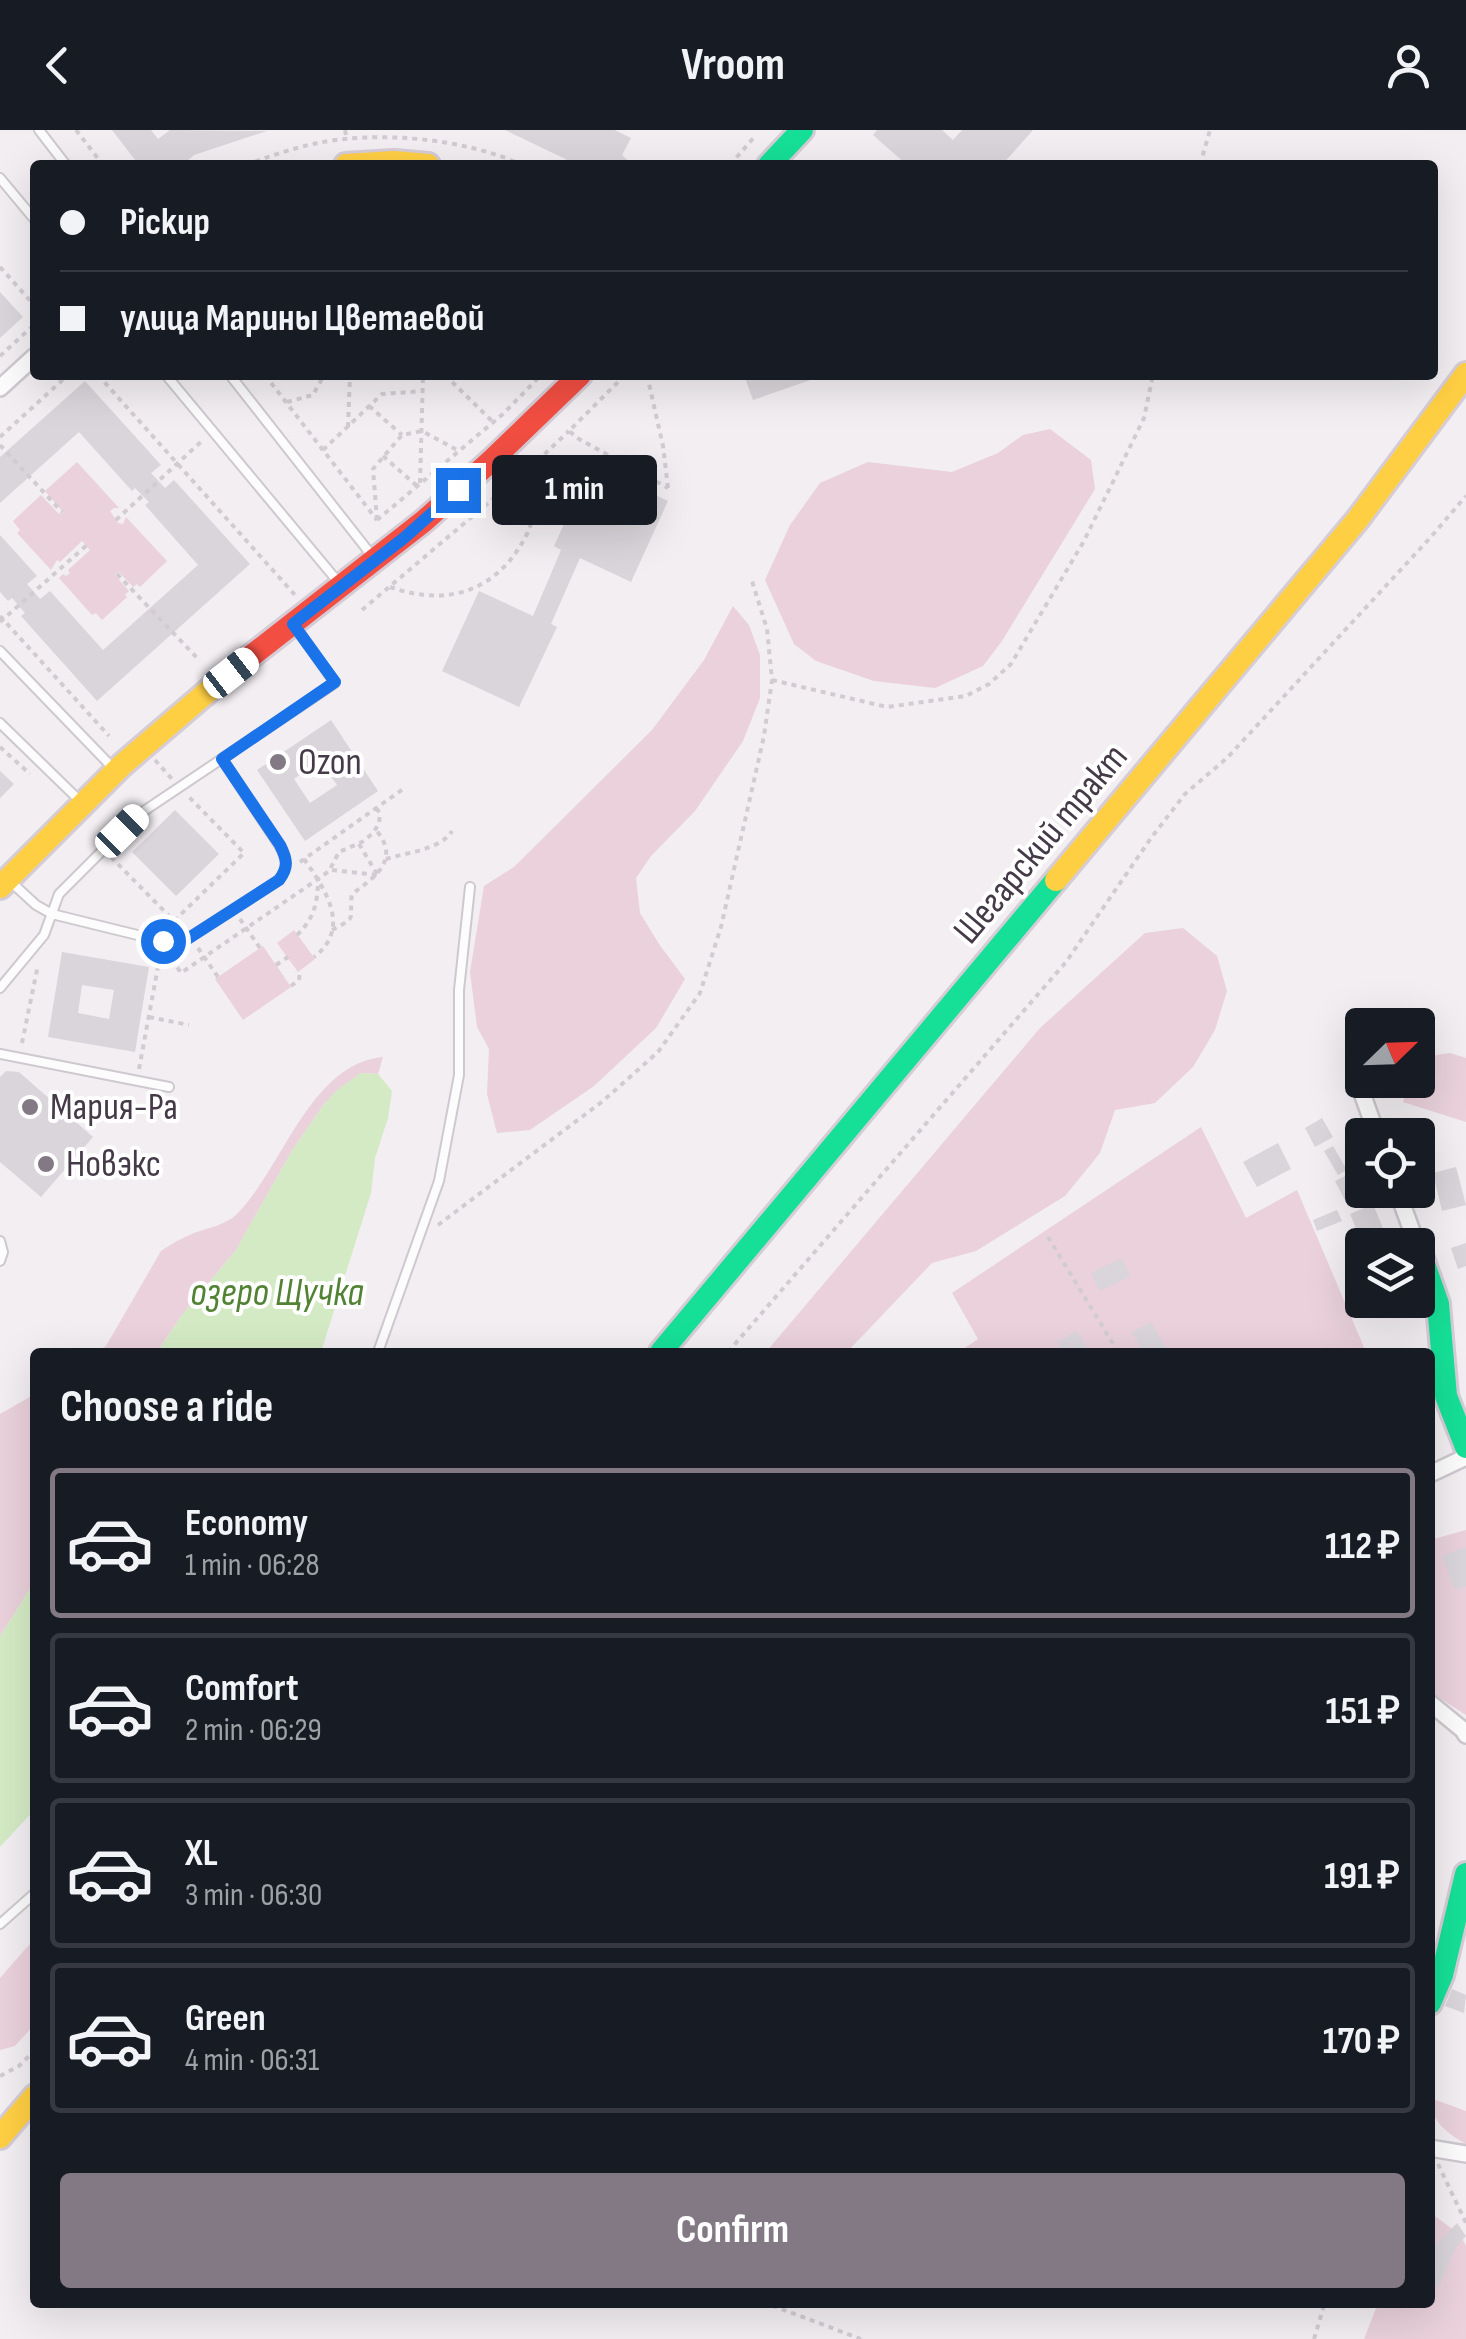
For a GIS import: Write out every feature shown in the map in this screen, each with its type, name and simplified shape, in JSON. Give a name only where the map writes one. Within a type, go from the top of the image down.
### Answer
[{"type":"main road","points":[[774,160],[802,130]]},
{"type":"main road","name":"Шегарский тракт","points":[[664,1348],[1358,519],[1466,374]]},
{"type":"main road","points":[[4,883],[116,770],[200,698],[376,560],[485,467],[575,380]]},
{"type":"main road","points":[[1435,1296],[1446,1396],[1466,1447]]},
{"type":"main road","points":[[1435,1991],[1466,1874]]},
{"type":"main road","points":[[0,2137],[30,2102]]},
{"type":"street","points":[[0,388],[30,361]]},
{"type":"street","points":[[1435,1472],[1466,1457]]},
{"type":"street","points":[[1435,1707],[1466,1735]]},
{"type":"street","points":[[1435,2156],[1466,2154]]},
{"type":"lane","points":[[39,130],[62,160]]},
{"type":"lane","points":[[0,178],[30,214]]},
{"type":"lane","points":[[170,380],[342,586]]},
{"type":"lane","points":[[234,380],[376,560]]},
{"type":"lane","points":[[0,988],[44,934],[60,894],[138,815],[335,682],[293,624]]},
{"type":"lane","points":[[0,651],[116,770]]},
{"type":"lane","points":[[0,723],[82,802]]},
{"type":"lane","points":[[4,883],[52,914],[178,945],[279,880],[285,872],[287,859],[280,845],[222,759]]},
{"type":"lane","points":[[379,1348],[438,1181],[459,1075],[460,990],[470,887]]},
{"type":"lane","points":[[0,1054],[169,1087]]},
{"type":"lane","points":[[0,1242],[0,1261]]},
{"type":"lane","points":[[0,1924],[30,1897]]},
{"type":"path","points":[[76,130],[99,160]]},
{"type":"path","points":[[1201,160],[1210,130]]},
{"type":"path","points":[[734,160],[756,135]]},
{"type":"path","points":[[0,268],[30,301]]},
{"type":"path","points":[[0,356],[30,329]]},
{"type":"path","points":[[0,436],[62,380]]},
{"type":"path","points":[[103,380],[291,590]]},
{"type":"path","points":[[269,380],[377,520]]},
{"type":"path","points":[[286,402],[312,396],[321,380]]},
{"type":"path","points":[[348,427],[350,380]]},
{"type":"path","points":[[418,485],[424,380]]},
{"type":"path","points":[[450,380],[493,422]]},
{"type":"path","points":[[377,520],[493,422],[536,380]]},
{"type":"path","points":[[362,610],[533,466],[620,380]]},
{"type":"path","points":[[569,431],[668,488],[648,380]]},
{"type":"path","points":[[772,680],[887,706],[966,696],[988,684],[1011,664],[1084,542],[1144,418],[1152,380]]},
{"type":"path","points":[[323,450],[382,394],[423,391]]},
{"type":"path","points":[[369,406],[402,435]]},
{"type":"path","points":[[116,520],[213,431]]},
{"type":"path","points":[[377,520],[373,469],[402,435],[422,431],[459,451]]},
{"type":"path","points":[[0,444],[62,512]]},
{"type":"path","points":[[384,456],[418,485]]},
{"type":"path","points":[[390,587],[436,596],[465,592],[494,579],[518,552],[534,520],[537,490],[533,466]]},
{"type":"path","points":[[731,1348],[1066,962],[1185,794],[1227,758],[1466,496]]},
{"type":"path","points":[[87,545],[1,619],[109,736]]},
{"type":"path","points":[[117,574],[200,661]]},
{"type":"path","points":[[417,1241],[616,1089],[658,1052],[700,993],[721,927],[764,736],[772,680],[767,628],[752,581]]},
{"type":"path","points":[[0,746],[39,782]]},
{"type":"path","points":[[104,850],[174,921],[244,853],[155,760]]},
{"type":"path","points":[[285,872],[406,787]]},
{"type":"path","points":[[137,1081],[160,955],[170,957],[181,972],[318,880],[330,870],[339,852],[359,844],[376,830],[380,813],[376,808]]},
{"type":"path","points":[[332,930],[350,921],[352,894],[378,875],[386,859],[384,842],[376,830]]},
{"type":"path","points":[[386,859],[433,846],[448,838],[452,830]]},
{"type":"path","points":[[359,844],[378,875]]},
{"type":"path","points":[[304,859],[331,904],[332,930],[327,944],[314,957]]},
{"type":"path","points":[[330,870],[378,875]]},
{"type":"path","points":[[297,935],[316,908],[318,880]]},
{"type":"path","points":[[233,910],[260,948]]},
{"type":"path","points":[[19,1058],[44,934]]},
{"type":"path","points":[[190,937],[218,977]]},
{"type":"path","points":[[276,965],[288,957]]},
{"type":"path","points":[[291,986],[301,978],[300,970]]},
{"type":"path","points":[[149,1017],[188,1025]]},
{"type":"path","points":[[1048,1237],[1116,1348]]},
{"type":"path","points":[[0,2076],[30,2055]]},
{"type":"path","points":[[1435,2158],[1466,2223]]},
{"type":"path","points":[[779,2308],[861,2339]]},
{"type":"path","points":[[1314,2339],[1324,2308]]},
{"type":"shaded area","points":[[1050,429],[1091,460],[1095,489],[983,666],[935,688],[874,681],[816,661],[794,644],[765,580],[790,525],[820,483],[868,462],[952,472],[998,453],[1023,435]]},
{"type":"shaded area","points":[[77,462],[119,508],[110,511],[118,523],[123,524],[126,517],[167,561],[140,587],[133,587],[119,572],[115,575],[129,591],[102,620],[96,613],[92,615],[59,578],[70,573],[68,570],[90,550],[82,541],[60,562],[57,560],[51,570],[17,533],[20,530],[13,521],[41,495],[59,514],[63,512],[45,491]]},
{"type":"shaded area","points":[[733,606],[749,625],[760,655],[760,698],[743,741],[695,811],[651,856],[636,878],[640,913],[685,979],[656,1028],[594,1086],[530,1130],[497,1133],[487,1094],[489,1049],[477,1027],[470,972],[484,886],[514,867],[652,730],[704,660]]},
{"type":"shaded area","points":[[1183,928],[1217,956],[1227,991],[1215,1030],[1193,1067],[1155,1103],[1115,1110],[1100,1153],[1065,1196],[976,1251],[932,1263],[851,1348],[769,1348],[1040,1028],[1145,933]]},
{"type":"shaded area","points":[[294,930],[315,959],[298,972],[277,943]]},
{"type":"shaded area","points":[[263,946],[291,987],[243,1020],[215,979]]},
{"type":"shaded area","points":[[1450,1053],[1466,1058],[1466,1122],[1403,1102],[1404,1098],[1435,1098],[1436,1055]]},
{"type":"shaded area","points":[[383,1057],[378,1074],[361,1073],[325,1103],[293,1149],[236,1250],[160,1348],[103,1348],[161,1251],[236,1215],[316,1098],[335,1078],[357,1064]]},
{"type":"shaded area","points":[[1201,1127],[1246,1218],[1297,1190],[1345,1303],[1345,1318],[1352,1318],[1364,1348],[965,1348],[978,1339],[952,1293]]},
{"type":"shaded area","points":[[30,1397],[30,1589],[0,1636],[0,1414]]},
{"type":"shaded area","points":[[1466,1530],[1466,1715],[1435,1695],[1435,1539]]},
{"type":"shaded area","points":[[30,1944],[30,2030],[15,2046],[0,2050],[0,1978]]},
{"type":"shaded area","points":[[1435,2100],[1466,2111],[1466,2144],[1447,2131],[1437,2120]]},
{"type":"shaded area","points":[[1435,2216],[1461,2236],[1466,2246],[1466,2339],[1364,2339],[1376,2308],[1435,2308]]},
{"type":"water","name":"озеро Щучка","points":[[361,1073],[378,1074],[392,1091],[375,1158],[371,1193],[322,1348],[160,1348],[236,1250],[293,1149],[337,1090]]},
{"type":"water","points":[[30,1589],[30,1814],[0,1847],[0,1636]]},
{"type":"building","points":[[112,130],[151,130],[158,139],[170,130],[267,131],[188,160],[135,160]]},
{"type":"building","points":[[505,130],[615,130],[631,138],[622,155],[628,160],[568,160]]},
{"type":"building","points":[[877,130],[942,130],[953,140],[962,130],[1033,130],[1006,160],[901,160],[873,135]]},
{"type":"building","points":[[0,292],[23,317],[0,338]]},
{"type":"building","points":[[746,380],[810,380],[753,400]]},
{"type":"building","points":[[85,381],[161,465],[151,473],[165,488],[174,480],[250,564],[97,701],[21,616],[25,613],[12,598],[8,601],[0,592],[0,535],[37,576],[27,584],[40,599],[50,591],[103,650],[198,565],[145,505],[149,502],[135,488],[132,491],[79,432],[0,503],[0,457]]},
{"type":"building","points":[[591,465],[668,501],[631,582],[580,558],[551,624],[557,627],[519,707],[442,671],[479,591],[533,616],[561,550],[554,546]]},
{"type":"building","points":[[331,720],[378,791],[305,841],[257,770]],"holes":[[[320,761],[337,785],[310,803],[294,779]]]},
{"type":"building","points":[[0,771],[14,784],[0,798]]},
{"type":"building","points":[[175,810],[219,854],[176,896],[132,852]]},
{"type":"building","points":[[62,952],[149,967],[135,1052],[48,1037]],"holes":[[[82,985],[114,990],[109,1019],[78,1013]]]},
{"type":"building","name":"Мария-Ра","points":[[6,1071],[19,1072],[93,1137],[41,1197],[0,1162],[0,1077]]},
{"type":"building","points":[[1322,1118],[1333,1137],[1315,1147],[1305,1128]]},
{"type":"building","points":[[1278,1143],[1291,1169],[1257,1187],[1243,1162]]},
{"type":"building","points":[[1333,1146],[1345,1171],[1338,1175],[1324,1151]]},
{"type":"building","points":[[1456,1167],[1466,1205],[1442,1211],[1435,1172]]},
{"type":"building","points":[[1345,1176],[1345,1200],[1335,1181]]},
{"type":"building","points":[[1375,1208],[1383,1228],[1356,1228],[1350,1214]]},
{"type":"building","points":[[1337,1210],[1342,1221],[1317,1231],[1313,1220]]},
{"type":"building","points":[[1466,1243],[1466,1266],[1458,1269],[1451,1248]]},
{"type":"building","points":[[1122,1258],[1131,1276],[1100,1291],[1091,1273]]},
{"type":"building","points":[[1151,1322],[1166,1348],[1141,1348],[1132,1332]]},
{"type":"building","points":[[1077,1331],[1086,1347],[1061,1348],[1057,1342]]},
{"type":"building","points":[[1466,1547],[1466,1586],[1455,1590],[1442,1556]]},
{"type":"building","points":[[1452,1989],[1466,1995],[1464,2013],[1445,2006]]},
{"type":"building","points":[[1457,2223],[1466,2236],[1456,2247],[1438,2288],[1435,2287],[1435,2245]]},
{"type":"traffic: fast","points":[[774,160],[802,130]]},
{"type":"traffic: fast","points":[[664,1348],[1056,880]]},
{"type":"traffic: fast","points":[[1435,1295],[1446,1396],[1466,1447]]},
{"type":"traffic: fast","points":[[1435,1991],[1466,1874]]},
{"type":"traffic: slow","points":[[1056,880],[1358,519],[1466,374]]},
{"type":"traffic: slow","points":[[0,887],[122,765],[227,675]]},
{"type":"traffic: slow","points":[[0,2137],[30,2102]]},
{"type":"traffic: jam","points":[[227,675],[424,521],[575,380]]},
{"type":"place","name":"Ozon","points":[[278,762]]},
{"type":"place","name":"Мария-Ра","points":[[30,1107]]},
{"type":"place","name":"Новэкс","points":[[46,1164]]},
{"type":"route","points":[[163,941],[178,945],[279,880],[285,872],[287,859],[280,845],[222,759],[335,682],[293,624],[404,538],[458,490]]}]
